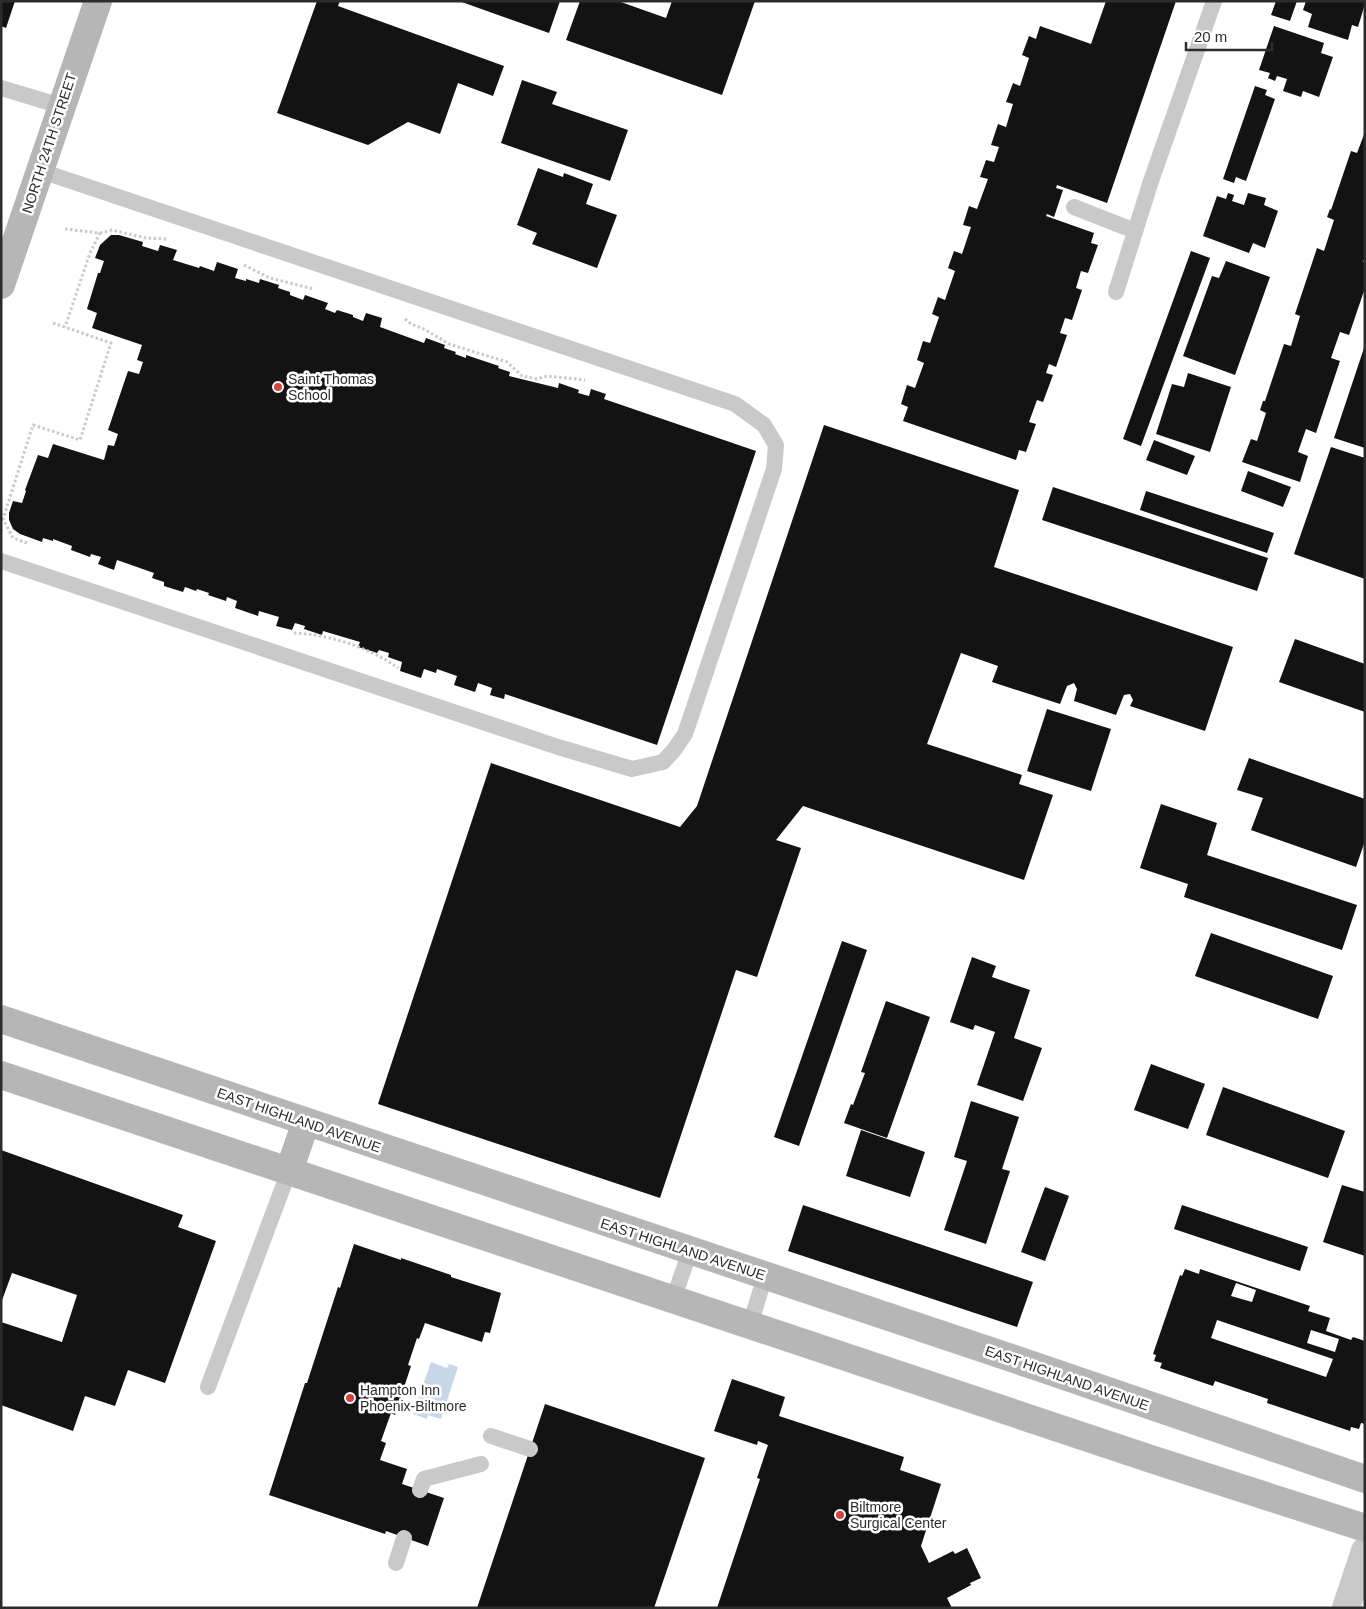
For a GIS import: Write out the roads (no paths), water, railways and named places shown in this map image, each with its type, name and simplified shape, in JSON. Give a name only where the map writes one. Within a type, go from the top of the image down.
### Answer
[{"type":"main road","name":"NORTH 24TH STREET","points":[[1,285],[98,1]]},
{"type":"main road","name":"EAST HIGHLAND AVENUE","points":[[1,1020],[1365,1479]]},
{"type":"main road","points":[[1,1075],[673,1300],[1365,1528]]},
{"type":"main road","points":[[289,1172],[306,1122]]},
{"type":"street","points":[[1346,1608],[1365,1552]]},
{"type":"lane","points":[[1116,292],[1214,1]]},
{"type":"lane","points":[[1,88],[61,106]]},
{"type":"lane","points":[[1,561],[558,747],[632,769],[663,762],[685,734],[774,469],[776,445],[764,425],[735,404],[41,171]]},
{"type":"lane","points":[[1074,207],[1135,231]]},
{"type":"lane","points":[[208,1387],[289,1172]]},
{"type":"lane","points":[[673,1300],[690,1251]]},
{"type":"lane","points":[[750,1325],[765,1276]]},
{"type":"lane","points":[[490,1436],[530,1449]]},
{"type":"lane","points":[[420,1490],[424,1479],[481,1464]]},
{"type":"lane","points":[[396,1563],[404,1538]]},
{"type":"water","points":[[431,1362],[447,1368],[449,1364],[458,1367],[441,1419],[428,1415],[427,1419],[413,1414]]},
{"type":"place","name":"Saint Thomas School","points":[[278,387]]},
{"type":"place","name":"Hampton Inn Phoenix-Biltmore","points":[[350,1398]]},
{"type":"place","name":"Biltmore Surgical Center","points":[[840,1515]]}]
